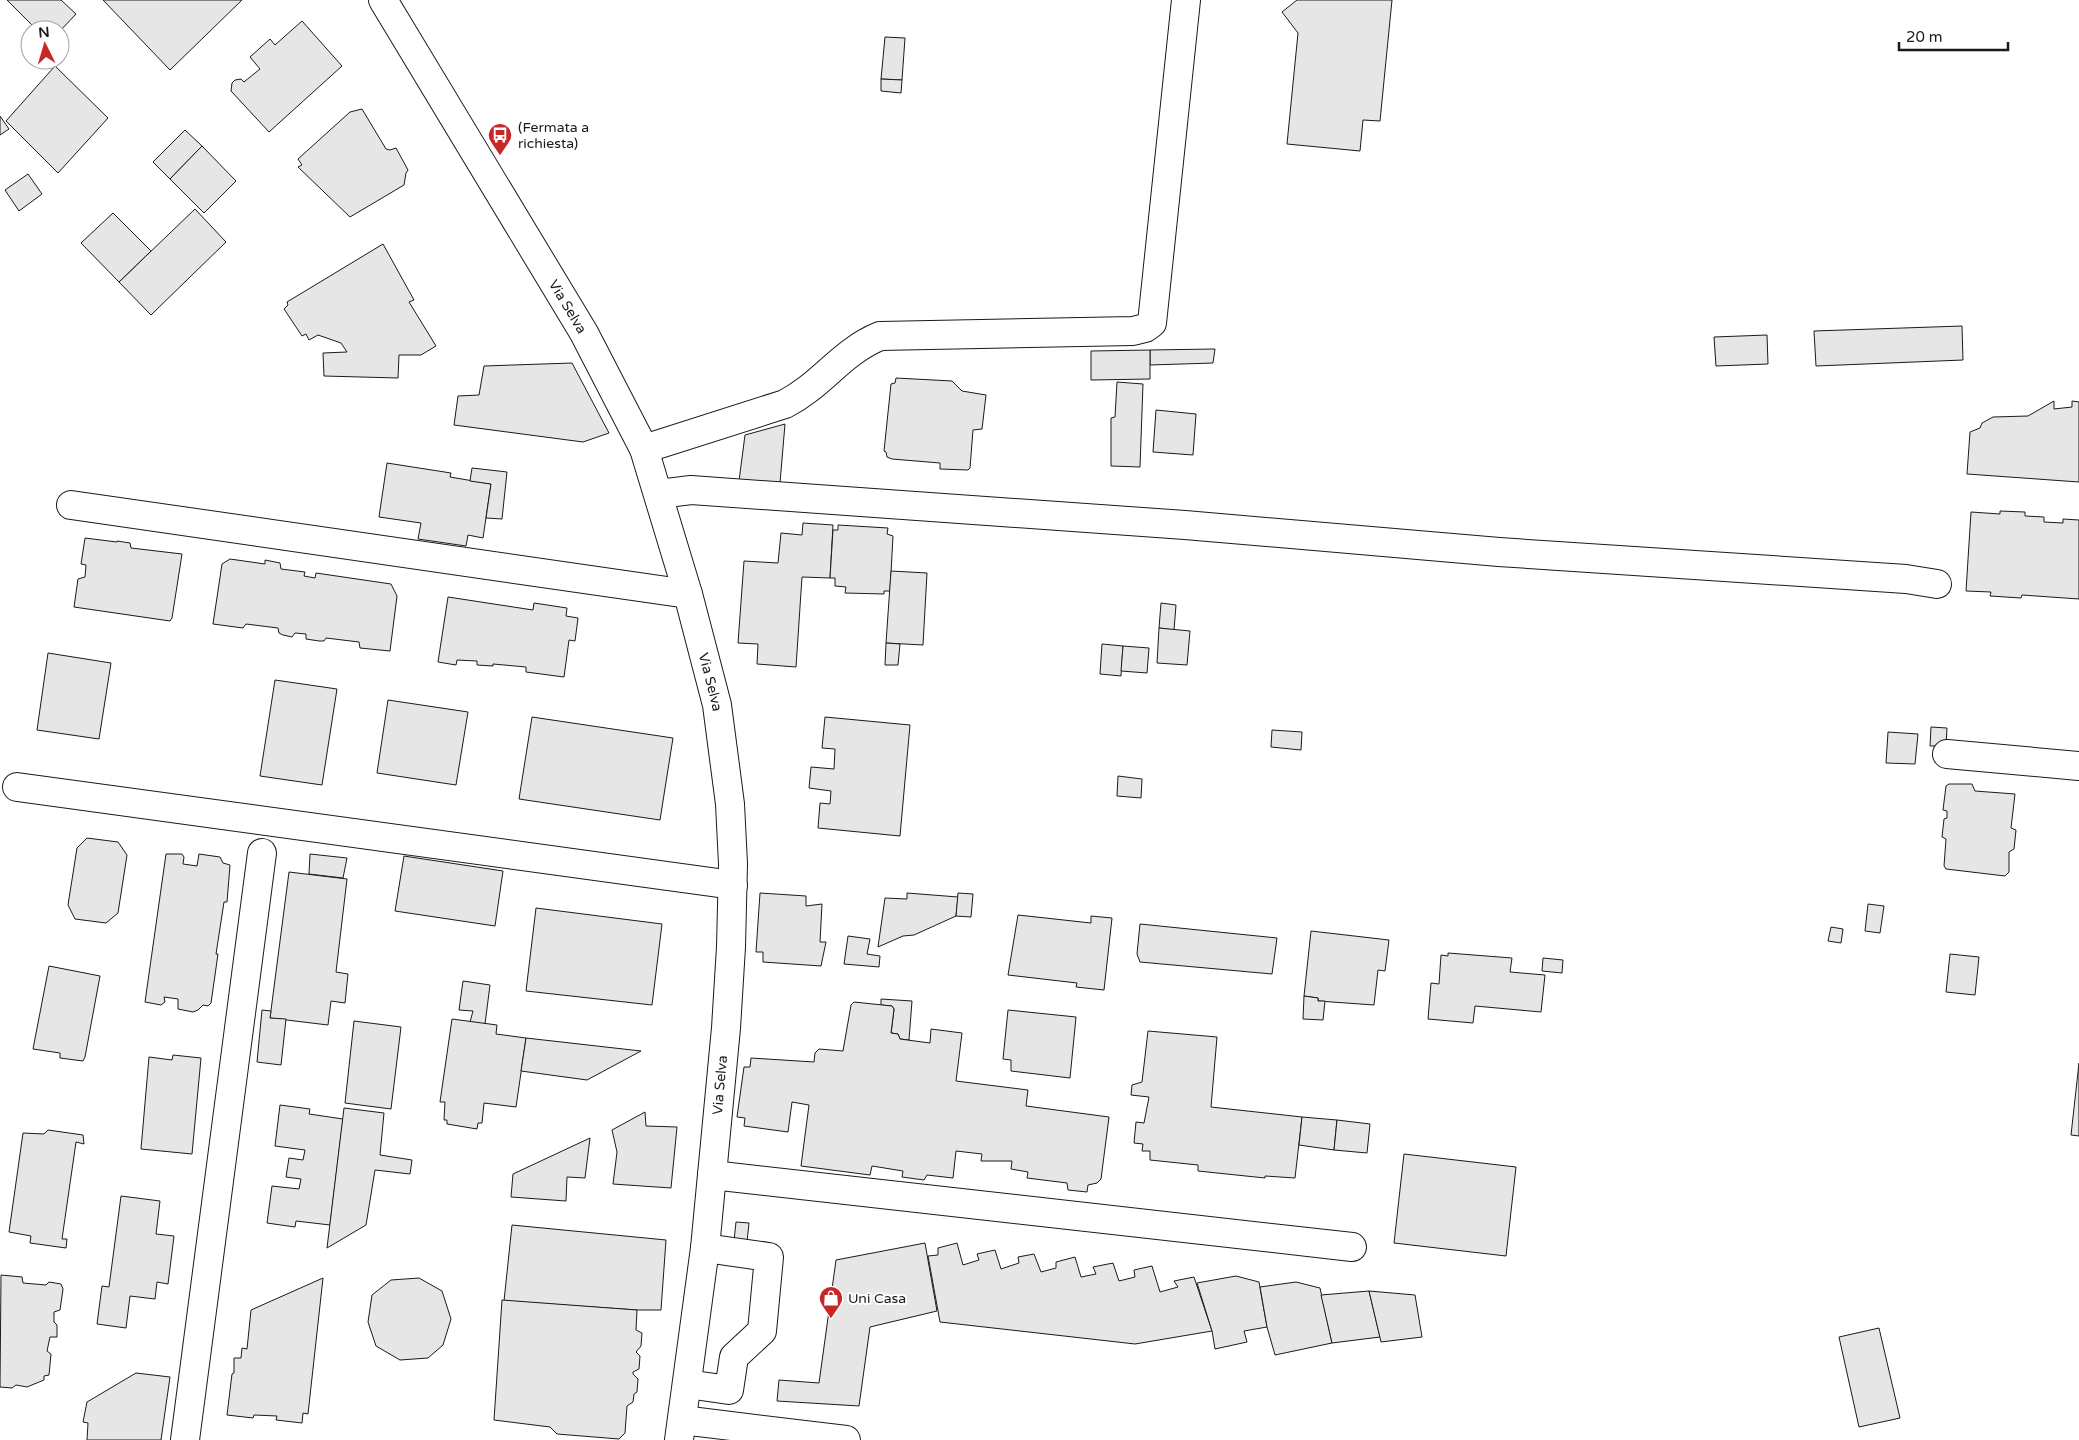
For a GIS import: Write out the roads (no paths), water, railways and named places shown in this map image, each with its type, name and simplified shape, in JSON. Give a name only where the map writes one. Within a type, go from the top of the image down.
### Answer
[{"type":"street","name":"Via Selva","points":[[383,0],[584,333],[644,449],[688,594],[717,705],[730,804],[733,885],[726,1028],[705,1248],[680,1430]]},
{"type":"street","points":[[644,449],[786,404],[804,394],[848,353],[867,341],[880,336],[1133,331],[1144,328],[1152,323],[1186,0]]},
{"type":"street","points":[[659,494],[691,490],[1195,526],[1499,552],[1906,580],[1937,584]]},
{"type":"street","points":[[71,505],[688,594]]},
{"type":"street","points":[[1947,754],[2079,766]]},
{"type":"street","points":[[17,787],[733,885]]},
{"type":"street","points":[[185,1440],[262,853]]},
{"type":"street","points":[[712,1175],[1352,1247]]},
{"type":"street","points":[[687,1384],[730,1390],[734,1357],[762,1331],[770,1257],[705,1248]]},
{"type":"street","points":[[680,1430],[846,1440]]},
{"type":"place","name":"(Fermata a richiesta)","points":[[500,156]]},
{"type":"place","name":"Uni Casa","points":[[831,1319]]}]
